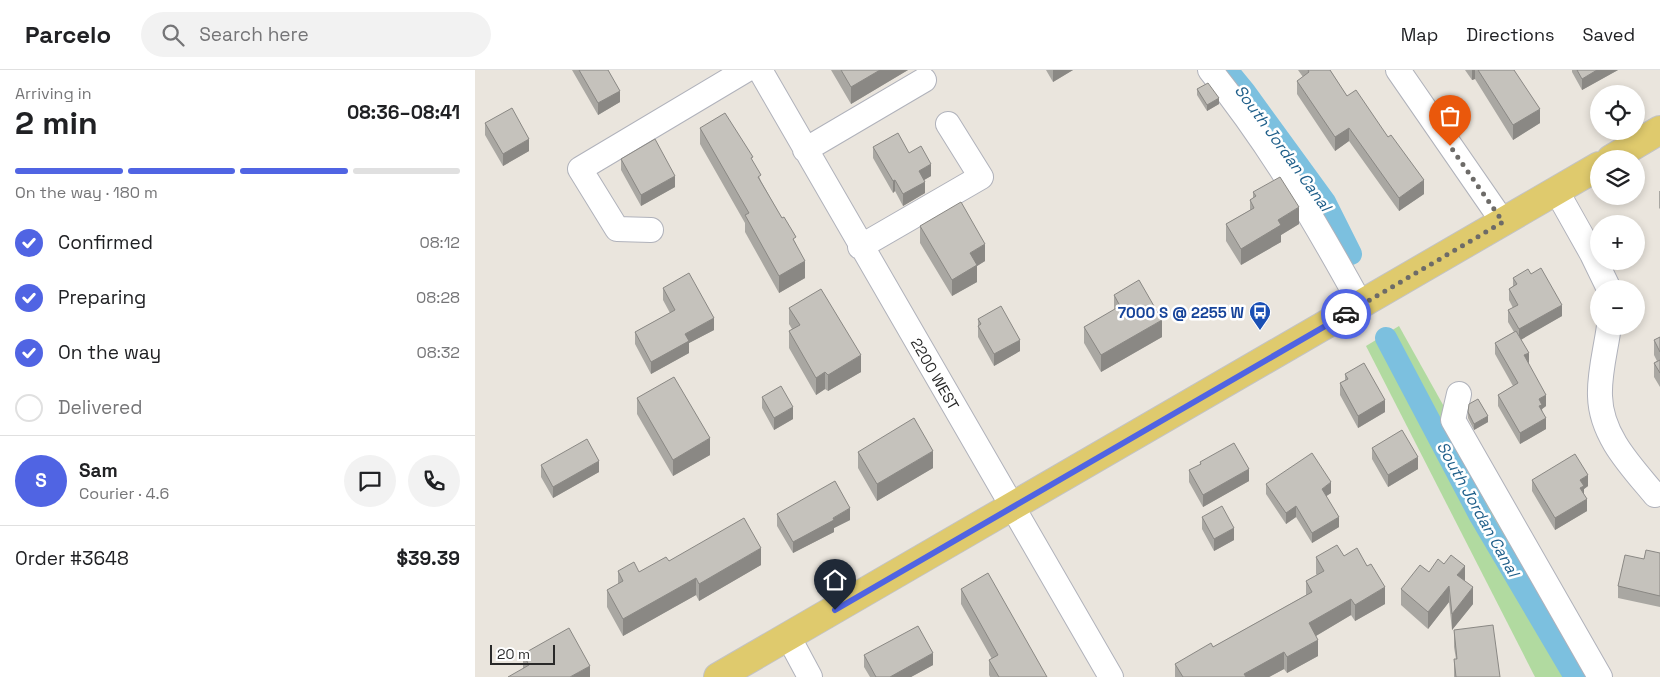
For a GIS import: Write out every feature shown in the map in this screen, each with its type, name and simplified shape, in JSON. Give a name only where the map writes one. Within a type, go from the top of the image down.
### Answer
[{"type":"main road","points":[[1626,150],[1660,130]]},
{"type":"main road","points":[[718,677],[1590,171]]},
{"type":"street","points":[[651,230],[617,229],[580,169],[746,70]]},
{"type":"street","name":"2200 WEST","points":[[760,70],[860,247],[1111,677]]},
{"type":"street","points":[[1210,70],[1238,105],[1305,203],[1361,305]]},
{"type":"street","points":[[1398,70],[1503,222]]},
{"type":"street","points":[[805,150],[924,80]]},
{"type":"street","points":[[860,247],[981,177],[948,124]]},
{"type":"street","points":[[1556,190],[1593,254],[1605,280]]},
{"type":"street","points":[[1608,335],[1600,394],[1605,424],[1627,462],[1655,495]]},
{"type":"street","points":[[1459,394],[1453,420],[1600,677]]},
{"type":"street","points":[[788,636],[810,677]]},
{"type":"green space","points":[[1399,326],[1595,677],[1535,677],[1366,346]]},
{"type":"building","points":[[579,70],[608,70],[620,91],[598,103]]},
{"type":"building","points":[[841,70],[880,70],[851,87]]},
{"type":"building","points":[[1308,70],[1330,70],[1347,96],[1356,90],[1388,137],[1391,135],[1424,180],[1399,198],[1349,128],[1335,137],[1297,81],[1309,72]]},
{"type":"building","points":[[1478,70],[1514,70],[1540,109],[1513,125]]},
{"type":"building","points":[[1577,70],[1597,70],[1582,79]]},
{"type":"building","points":[[1208,83],[1219,98],[1207,105],[1197,89]]},
{"type":"building","points":[[512,108],[529,139],[503,154],[485,123]]},
{"type":"building","points":[[725,113],[753,157],[751,158],[761,175],[758,177],[782,218],[784,217],[796,237],[793,239],[805,261],[779,276],[745,215],[749,213],[700,128]]},
{"type":"building","points":[[898,133],[909,153],[921,146],[931,164],[919,171],[925,182],[903,194],[873,147]]},
{"type":"building","points":[[655,139],[675,176],[641,195],[621,159]]},
{"type":"building","points":[[1280,177],[1299,207],[1278,220],[1281,225],[1241,249],[1226,224],[1254,208],[1250,200],[1256,196],[1253,192]]},
{"type":"building","points":[[961,202],[985,244],[970,253],[977,265],[952,280],[920,226]]},
{"type":"building","points":[[1541,268],[1562,305],[1519,329],[1508,310],[1518,305],[1509,289],[1517,284],[1513,278],[1528,269],[1531,274]]},
{"type":"building","points":[[689,273],[714,318],[685,334],[689,341],[651,362],[635,332],[675,310],[663,288]]},
{"type":"building","points":[[1139,280],[1162,320],[1101,355],[1084,327],[1120,306],[1114,295]]},
{"type":"building","points":[[821,289],[861,355],[828,375],[825,372],[816,378],[789,331],[800,325],[789,308]]},
{"type":"building","points":[[1001,306],[1020,340],[994,354],[978,326],[981,324],[978,319]]},
{"type":"building","points":[[1516,331],[1529,353],[1524,355],[1546,395],[1539,399],[1542,405],[1539,406],[1546,418],[1520,433],[1498,395],[1518,383],[1495,343]]},
{"type":"building","points":[[1660,337],[1660,352],[1654,340]]},
{"type":"building","points":[[1660,360],[1660,373],[1654,363]]},
{"type":"building","points":[[1364,363],[1385,400],[1358,416],[1340,383],[1348,379],[1345,374]]},
{"type":"building","points":[[674,377],[710,438],[673,460],[637,398]]},
{"type":"building","points":[[781,386],[793,407],[774,418],[762,397]]},
{"type":"building","points":[[1478,399],[1488,416],[1474,424],[1468,412],[1469,404]]},
{"type":"building","points":[[914,418],[933,451],[877,484],[858,452]]},
{"type":"building","points":[[1402,430],[1418,457],[1388,475],[1372,448]]},
{"type":"building","points":[[587,439],[599,461],[553,487],[541,465]]},
{"type":"building","points":[[1234,443],[1249,469],[1203,495],[1189,470]]},
{"type":"building","points":[[1312,453],[1331,482],[1322,489],[1339,517],[1312,533],[1296,506],[1286,513],[1266,484]]},
{"type":"building","points":[[1575,454],[1588,475],[1580,480],[1584,486],[1580,488],[1587,499],[1555,518],[1532,480]]},
{"type":"building","points":[[835,481],[850,508],[833,518],[834,520],[793,542],[777,514]]},
{"type":"building","points":[[1222,506],[1234,528],[1214,539],[1202,517]]},
{"type":"building","points":[[744,518],[761,548],[699,584],[696,578],[623,619],[607,590],[623,581],[618,571],[634,562],[639,572],[666,557],[669,561]]},
{"type":"building","points":[[1337,545],[1344,556],[1357,548],[1367,566],[1371,564],[1385,587],[1355,605],[1351,599],[1309,623],[1318,640],[1287,657],[1284,652],[1244,674],[1246,677],[1183,677],[1175,664],[1211,643],[1213,647],[1312,592],[1306,581],[1324,571],[1316,557]]},
{"type":"building","points":[[1646,550],[1660,553],[1660,596],[1618,586],[1625,555],[1644,559]]},
{"type":"building","points":[[1451,555],[1465,566],[1457,575],[1473,587],[1452,614],[1449,586],[1428,612],[1401,589],[1420,565],[1429,572],[1438,559],[1444,564]]},
{"type":"building","points":[[988,573],[1047,677],[999,677],[989,660],[998,655],[961,589]]},
{"type":"building","points":[[1493,625],[1500,677],[1456,677],[1454,659],[1457,659],[1454,630]]},
{"type":"building","points":[[918,626],[933,653],[890,677],[876,677],[864,655]]},
{"type":"building","points":[[569,628],[590,666],[570,677],[508,677],[529,665],[523,654]]},
{"type":"waterway","name":"South Jordan Canal","points":[[1227,70],[1325,202],[1351,254]]},
{"type":"waterway","name":"South Jordan Canal","points":[[1386,338],[1480,516],[1575,677]]},
{"type":"way so far","points":[[1346,314],[1503,222],[1450,146]]},
{"type":"place","name":"7000 S @ 2255 W","points":[[1260,331]]},
{"type":"route","points":[[835,610],[1346,314]]}]
